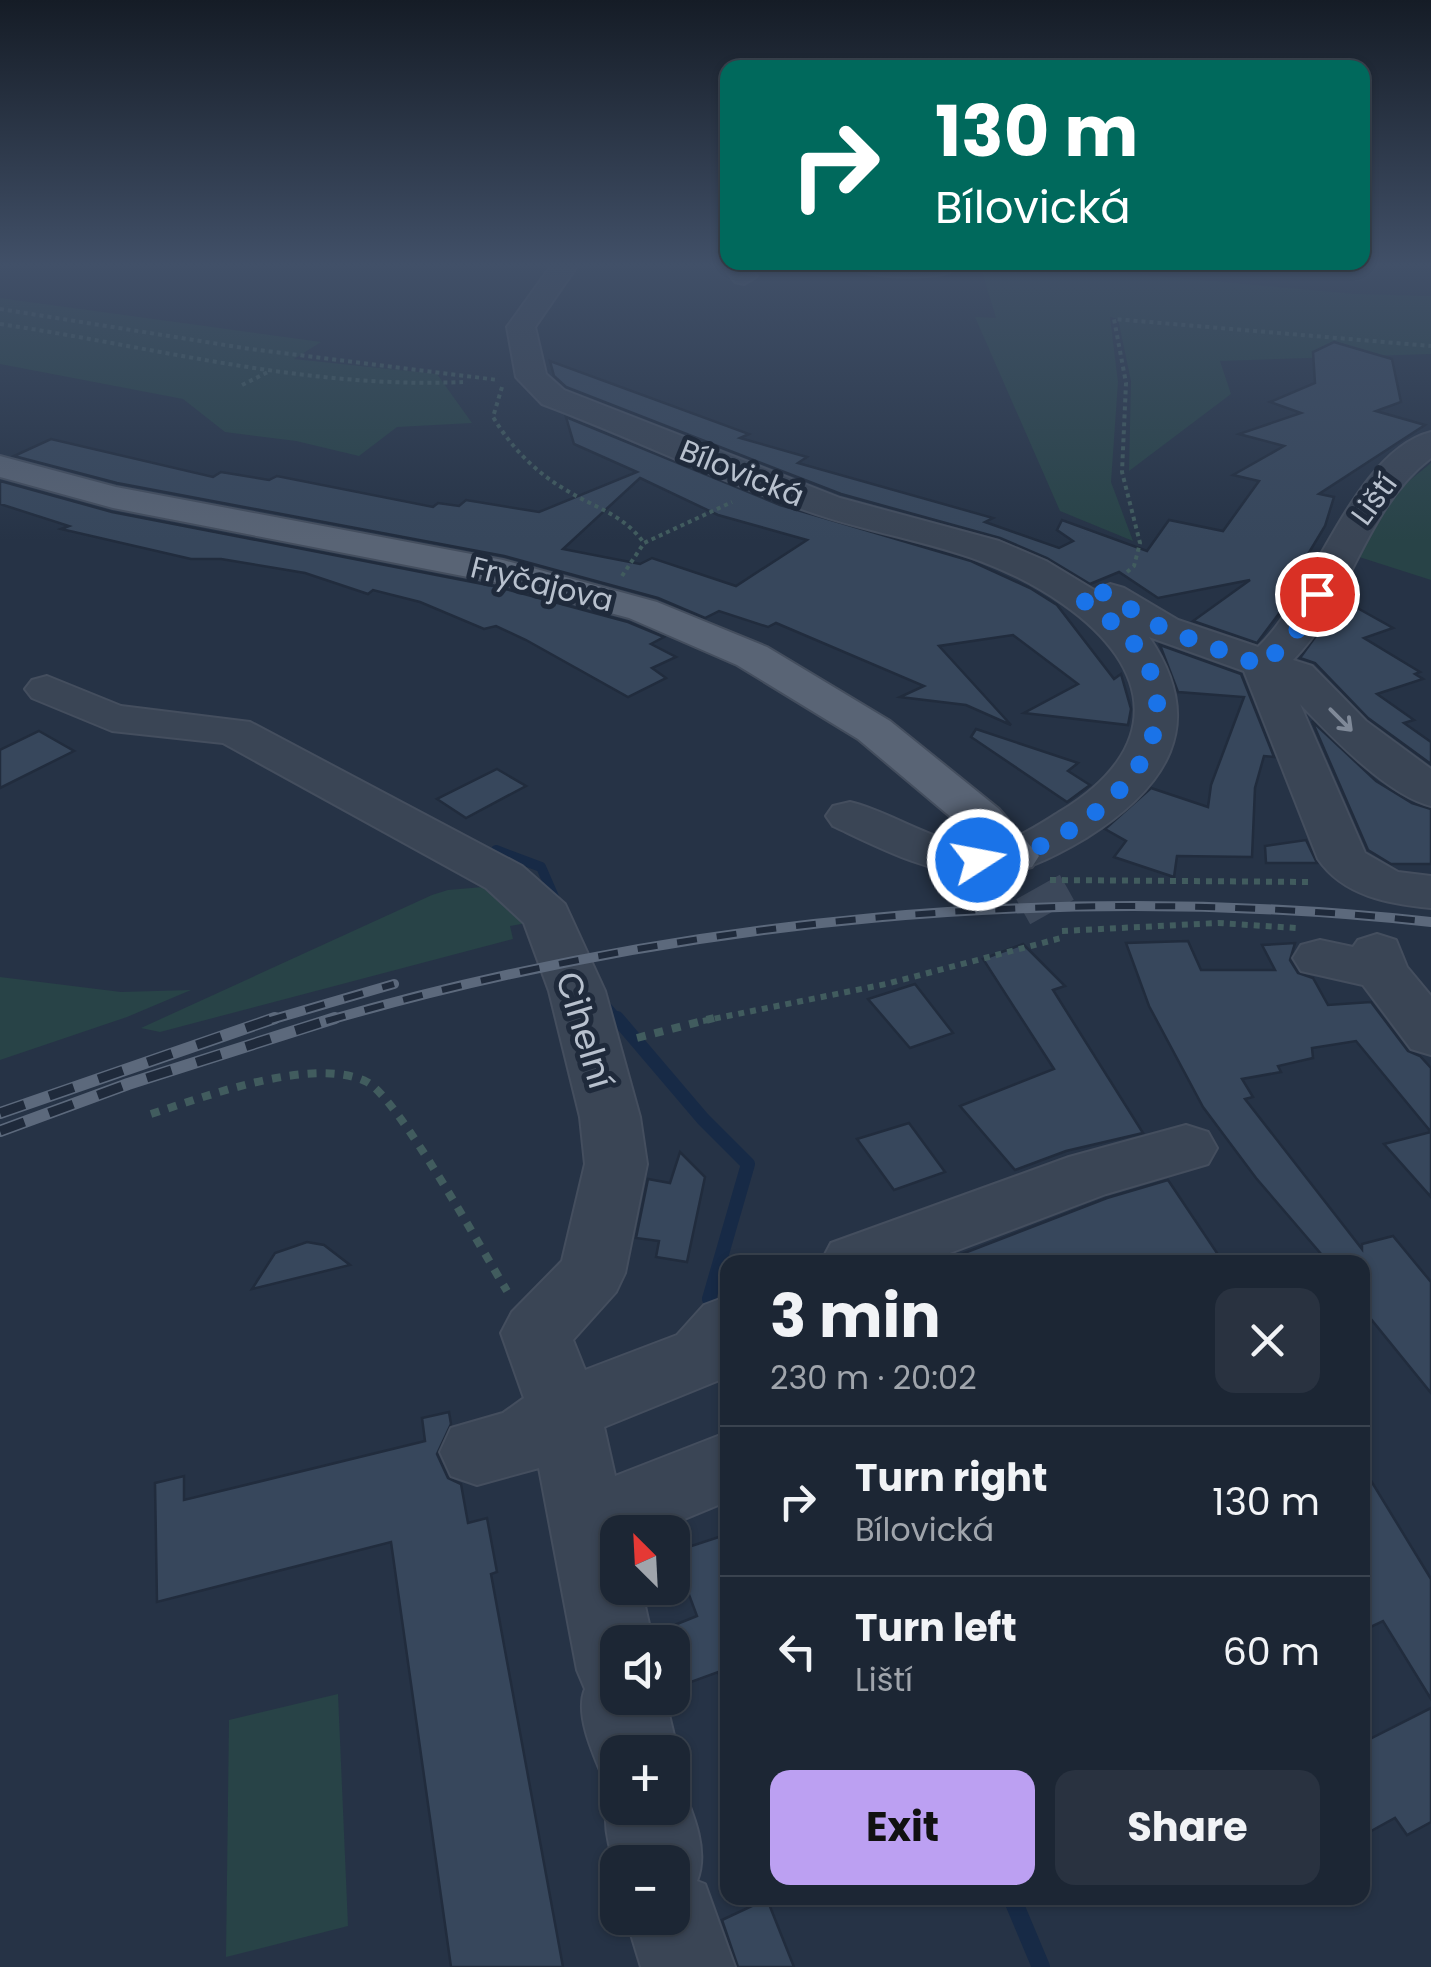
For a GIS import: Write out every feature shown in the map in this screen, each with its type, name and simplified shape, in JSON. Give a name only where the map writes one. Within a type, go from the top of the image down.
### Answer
[{"type":"main road","name":"Fryčajova","points":[[0,466],[113,498],[503,572],[643,610],[752,656],[874,730],[982,819],[1029,875]]},
{"type":"street","name":"Bílovická","points":[[527,358],[531,377],[553,397],[830,508],[990,549],[1164,629],[1297,675],[1350,730],[1431,792]]},
{"type":"street","name":"Liští","points":[[1263,666],[1298,629],[1354,525],[1390,473],[1431,442]]},
{"type":"street","name":"Bílovická","points":[[1029,875],[1133,778],[1150,750],[1157,690],[1144,657],[1090,594]]},
{"type":"street","points":[[1263,666],[1343,858],[1353,870],[1373,880],[1396,888],[1431,892]]},
{"type":"street","name":"Cihelní","points":[[47,689],[112,718],[234,731],[504,877],[548,916],[577,991],[610,1117],[616,1164],[592,1274],[536,1334]]},
{"type":"street","points":[[850,816],[922,849],[1029,875]]},
{"type":"street","points":[[1320,958],[1379,962],[1431,1035]]},
{"type":"street","points":[[873,1255],[1091,1174],[1186,1148]]},
{"type":"street","points":[[536,1334],[564,1410],[608,1625]]},
{"type":"street","points":[[477,1452],[522,1442],[564,1410],[702,1356],[720,1335]]},
{"type":"street","points":[[586,1524],[720,1469]]},
{"type":"street","points":[[678,1935],[688,1967]]},
{"type":"path","points":[[199,358],[407,385],[504,380],[493,417],[510,448],[576,496],[627,518],[644,543],[770,484]]},
{"type":"path","points":[[311,358],[436,372],[469,382]]},
{"type":"path","points":[[1090,594],[1134,566],[1140,542],[1122,472],[1126,383],[1121,358]]},
{"type":"path","points":[[242,384],[271,370]]},
{"type":"path","points":[[1029,875],[1344,883],[1373,880]]},
{"type":"path","points":[[644,1036],[885,984],[1095,926],[1218,923],[1308,928],[1372,937],[1379,962]]},
{"type":"path","points":[[151,1114],[246,1083],[339,1076],[364,1080],[382,1094],[405,1127],[536,1334]]},
{"type":"green space","points":[[0,358],[296,358],[437,374],[472,423],[397,427],[359,456],[296,441],[225,432],[183,399],[0,364]]},
{"type":"green space","points":[[993,358],[1115,358],[1118,382],[1111,482],[1133,541],[1060,511]]},
{"type":"green space","points":[[1126,358],[1317,358],[1220,361],[1231,394],[1129,471],[1131,381]]},
{"type":"green space","points":[[1431,463],[1431,580],[1353,555],[1387,499]]},
{"type":"green space","points":[[495,886],[538,921],[510,926],[513,939],[160,1032],[141,1028],[432,895]]},
{"type":"green space","points":[[0,977],[121,992],[191,990],[127,1017],[0,1060]]},
{"type":"green space","points":[[338,1694],[348,1926],[226,1957],[229,1720]]},
{"type":"building","points":[[1313,358],[1392,359],[1401,402],[1376,411],[1425,425],[1319,494],[1334,497],[1325,526],[1284,594],[1292,596],[1257,643],[1193,621],[1250,580],[1158,598],[1119,572],[1090,584],[1047,558],[1000,538],[841,494],[566,387],[554,376],[550,361],[749,434],[740,438],[807,457],[798,463],[993,518],[985,522],[1059,548],[1073,541],[1057,530],[1062,520],[1147,551],[1169,520],[1223,531],[1259,481],[1233,475],[1284,446],[1239,434],[1301,413],[1270,402],[1315,383]]},
{"type":"building","points":[[566,417],[780,505],[971,561],[1030,588],[1057,605],[1114,679],[1121,674],[1131,709],[1128,725],[1024,713],[1078,684],[1013,635],[939,646],[1011,725],[966,705],[900,697],[924,686],[776,623],[768,627],[719,611],[705,618],[658,598],[504,556],[117,483],[14,456],[51,439],[213,477],[221,472],[269,480],[277,476],[433,507],[438,503],[459,506],[466,500],[539,512],[637,472],[574,444]],"holes":[[[640,478],[718,515],[807,540],[736,586],[652,558],[640,564],[563,549]]]},
{"type":"building","points":[[0,481],[112,512],[498,587],[628,622],[664,637],[651,644],[676,657],[652,668],[666,678],[628,697],[496,626],[484,629],[420,602],[373,590],[368,594],[305,573],[221,559],[191,559],[61,529],[69,526],[0,504]]},
{"type":"building","points":[[1352,605],[1393,628],[1364,638],[1420,672],[1415,674],[1423,679],[1377,694],[1414,720],[1404,723],[1431,742],[1431,764],[1368,718],[1315,663],[1300,658],[1334,611]]},
{"type":"building","points":[[1160,645],[1241,674],[1274,757],[1264,756],[1255,788],[1252,857],[1177,856],[1174,877],[1114,857],[1126,841],[1105,829],[1151,788],[1208,807],[1211,785],[1244,697],[1178,692]]},
{"type":"building","points":[[1312,721],[1376,781],[1412,803],[1431,809],[1431,864],[1391,864],[1368,850]]},
{"type":"building","points":[[976,729],[1078,763],[1068,771],[1090,785],[1067,802],[971,737]]},
{"type":"building","points":[[39,731],[74,751],[0,788],[0,750]]},
{"type":"building","points":[[497,769],[526,786],[466,818],[437,799]]},
{"type":"building","points":[[1306,840],[1317,863],[1266,863],[1265,846]]},
{"type":"building","points":[[1188,941],[1201,970],[1275,970],[1262,945],[1295,943],[1290,960],[1298,973],[1313,978],[1328,1005],[1371,1002],[1408,1051],[1420,1056],[1431,1068],[1431,1132],[1356,1041],[1312,1048],[1313,1058],[1278,1066],[1281,1072],[1242,1079],[1253,1097],[1245,1099],[1362,1249],[1362,1244],[1393,1236],[1431,1282],[1431,1393],[1370,1318],[1370,1255],[1322,1255],[1256,1178],[1203,1107],[1149,1006],[1126,943]]},
{"type":"building","points":[[1023,944],[1065,986],[1053,990],[1143,1133],[1066,1151],[1015,1170],[960,1106],[1054,1069],[983,959]]},
{"type":"building","points":[[915,984],[953,1033],[910,1048],[868,999]]},
{"type":"building","points":[[909,1123],[945,1172],[894,1190],[857,1139]]},
{"type":"building","points":[[1431,1132],[1431,1197],[1384,1144]]},
{"type":"building","points":[[680,1152],[705,1177],[687,1262],[656,1257],[659,1241],[636,1238],[648,1179],[670,1183]]},
{"type":"building","points":[[1168,1180],[1218,1255],[959,1255],[1107,1198]]},
{"type":"building","points":[[307,1242],[324,1245],[350,1265],[252,1289],[275,1253]]},
{"type":"building","points":[[449,1412],[451,1424],[437,1454],[448,1478],[461,1484],[468,1523],[487,1518],[497,1572],[491,1574],[563,1967],[451,1967],[391,1542],[157,1602],[155,1483],[184,1476],[184,1500],[425,1441],[422,1418]]},
{"type":"building","points":[[1370,1479],[1431,1579],[1431,1699],[1383,1621],[1370,1627]]},
{"type":"building","points":[[720,1537],[720,1678],[718,1672],[691,1682],[690,1625],[674,1625],[697,1616],[690,1597],[690,1546]]},
{"type":"building","points":[[1431,1708],[1431,1822],[1407,1835],[1395,1818],[1370,1832],[1370,1739]]},
{"type":"building","points":[[754,1905],[769,1905],[794,1967],[738,1967],[722,1920]]},
{"type":"waterway","points":[[496,850],[541,867],[558,906]]},
{"type":"waterway","points":[[601,1000],[619,1021]]},
{"type":"waterway","points":[[617,1018],[703,1119],[748,1164],[722,1255]]},
{"type":"waterway","points":[[709,1299],[720,1261]]},
{"type":"waterway","points":[[1015,1905],[1041,1967]]},
{"type":"tunnel","points":[[1038,887],[1052,912]]},
{"type":"railway","points":[[326,1021],[597,956],[735,934],[874,918],[1013,909],[1153,906],[1431,922]]},
{"type":"railway","points":[[267,1021],[394,984]]},
{"type":"railway","points":[[0,1113],[275,1018]]},
{"type":"railway","points":[[0,1131],[128,1084],[335,1018]]},
{"type":"route","points":[[978,860],[1014,856],[1101,807],[1133,778],[1150,750],[1157,690],[1144,657],[1119,628],[1079,597],[1102,592],[1164,629],[1263,666],[1298,629],[1317,594]]}]
